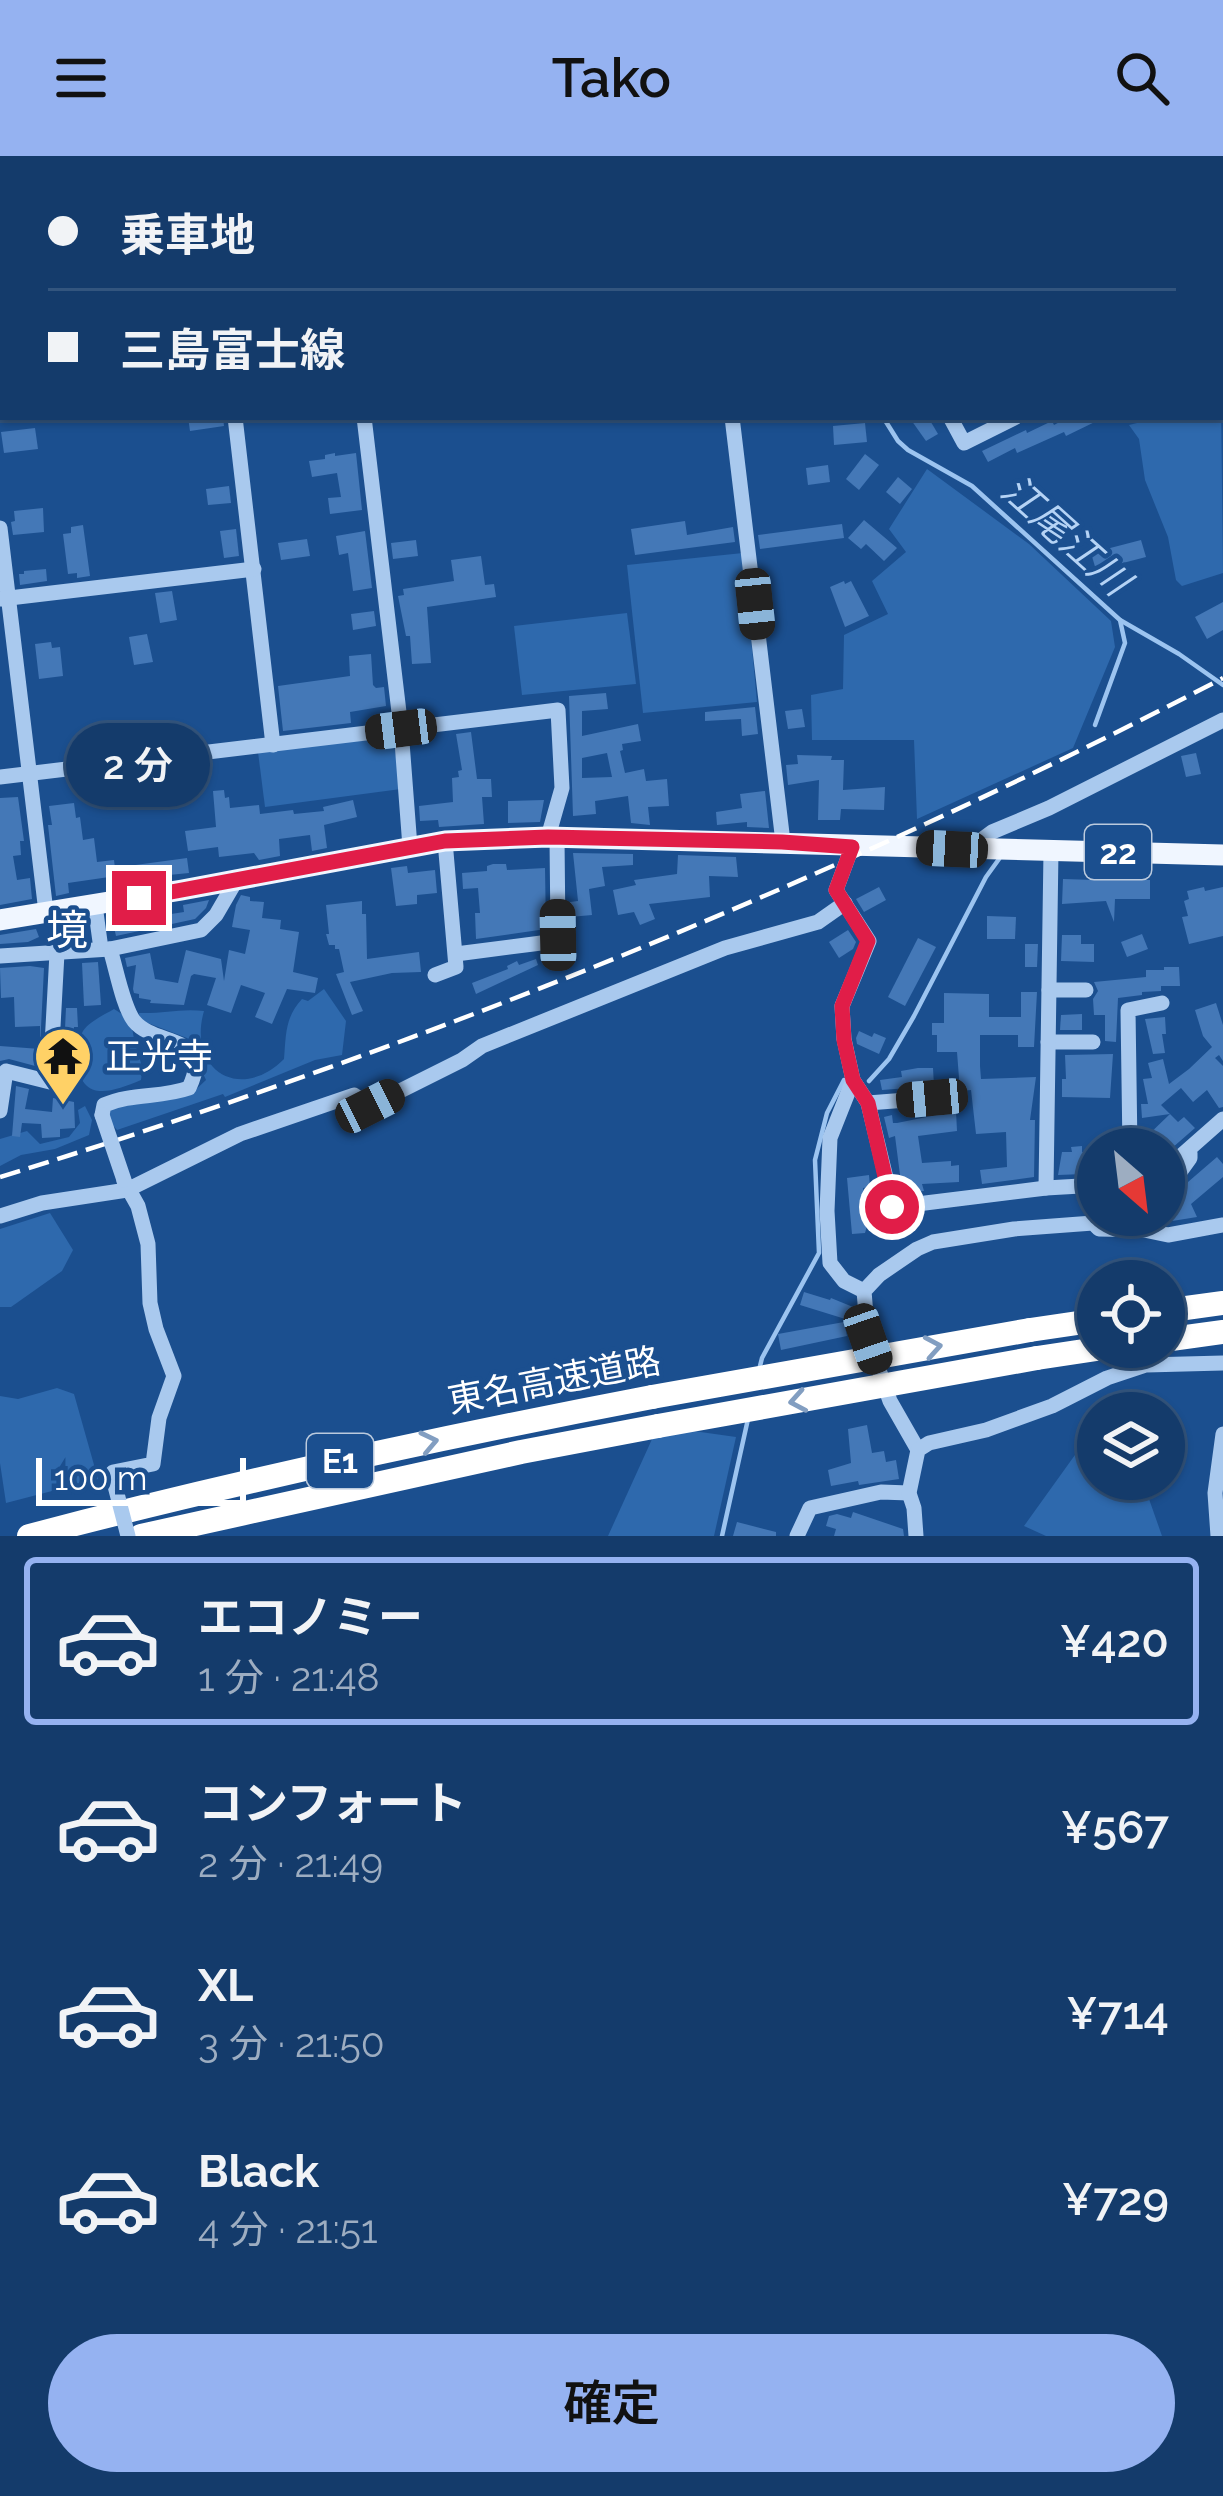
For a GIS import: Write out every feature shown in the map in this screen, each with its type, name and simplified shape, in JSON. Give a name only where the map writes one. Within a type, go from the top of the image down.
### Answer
[{"type":"highway","points":[[1185,1308],[1223,1303]]},
{"type":"highway","name":"東名高速道路","points":[[29,1536],[346,1460],[652,1397],[1077,1323]]},
{"type":"highway","points":[[1185,1337],[1223,1332]]},
{"type":"highway","name":"東名高速道路","points":[[141,1536],[658,1426],[1077,1352]]},
{"type":"main road","name":"22","points":[[0,920],[445,841],[552,837],[1223,855]]},
{"type":"street","points":[[235,420],[273,745]]},
{"type":"street","points":[[364,420],[410,847]]},
{"type":"street","points":[[732,420],[782,842]]},
{"type":"street","points":[[952,420],[964,442],[1010,420]]},
{"type":"street","points":[[0,528],[4,599],[46,912]]},
{"type":"street","points":[[4,599],[254,569]]},
{"type":"street","points":[[0,777],[558,710],[562,788],[552,837],[558,935],[549,942],[456,954]]},
{"type":"street","points":[[991,850],[992,832],[1223,720]]},
{"type":"street","points":[[435,975],[456,967],[445,841]]},
{"type":"street","points":[[852,847],[836,890],[868,941],[842,1006],[844,1040],[853,1080],[868,1103],[892,1207],[1077,1186]]},
{"type":"street","points":[[1046,1188],[1051,850]]},
{"type":"street","points":[[0,956],[106,949],[201,930],[216,915],[237,879]]},
{"type":"street","points":[[0,1216],[125,1185],[240,1134],[354,1095],[370,1106],[482,1046],[724,948],[818,922],[845,902]]},
{"type":"street","points":[[95,905],[132,1019],[147,1031],[182,1042],[194,1059],[196,1075],[189,1088],[171,1095],[120,1098],[104,1105],[102,1115],[148,1244],[156,1330],[174,1376],[159,1418],[152,1464],[113,1472],[128,1536]]},
{"type":"street","points":[[0,1111],[6,1071],[50,1082],[57,952]]},
{"type":"street","points":[[1049,990],[1086,991]]},
{"type":"street","points":[[1130,1128],[1128,1010],[1162,1003]]},
{"type":"street","points":[[1048,1042],[1093,1042]]},
{"type":"street","points":[[853,1080],[830,1138],[827,1210],[830,1263],[844,1281],[864,1291]]},
{"type":"street","points":[[868,1103],[932,1098]]},
{"type":"street","points":[[1185,1153],[1223,1119]]},
{"type":"street","points":[[1185,1164],[1189,1150]]},
{"type":"street","points":[[916,1536],[909,1493],[918,1450],[890,1401],[868,1339],[864,1291],[933,1242],[1077,1224]]},
{"type":"street","points":[[1185,1232],[1223,1226]]},
{"type":"street","points":[[918,1450],[1052,1406],[1107,1378],[1146,1365],[1223,1363]]},
{"type":"street","points":[[1218,1536],[1215,1493],[1223,1434]]},
{"type":"street","points":[[797,1536],[810,1508],[881,1492],[909,1493]]},
{"type":"shaded area","points":[[1149,420],[1221,420],[1223,573],[1182,586],[1176,580],[1168,537],[1145,480],[1139,439],[1129,425]]},
{"type":"shaded area","points":[[927,469],[1029,544],[1111,621],[1115,647],[1073,748],[917,819],[914,740],[812,740],[811,695],[843,689],[844,635],[888,614],[872,581],[906,552],[889,529]]},
{"type":"shaded area","points":[[743,553],[757,702],[643,713],[627,565]]},
{"type":"shaded area","points":[[627,613],[636,684],[522,695],[514,626]]},
{"type":"shaded area","points":[[393,737],[401,789],[265,807],[258,752]]},
{"type":"shaded area","points":[[324,989],[346,1021],[342,1055],[315,1060],[225,1097],[117,1130],[106,1117],[117,1102],[190,1095],[206,1080],[187,1038],[140,1020],[139,1013],[204,1011],[203,1050],[210,1064],[235,1079],[251,1078],[284,1059],[292,1013],[302,999],[308,1001]]},
{"type":"shaded area","points":[[114,1009],[132,1026],[141,1080],[98,1091],[84,1083],[79,1073],[78,1045],[86,1027]]},
{"type":"shaded area","points":[[85,1106],[92,1120],[89,1135],[0,1166],[0,1139],[27,1131],[40,1144],[69,1137],[80,1123],[78,1110]]},
{"type":"shaded area","points":[[50,1213],[73,1250],[62,1271],[11,1307],[0,1307],[0,1229]]},
{"type":"shaded area","points":[[57,1388],[74,1394],[98,1479],[6,1503],[0,1463],[0,1396],[18,1399]]},
{"type":"shaded area","points":[[658,1426],[736,1437],[714,1536],[608,1536]]},
{"type":"shaded area","points":[[1077,1452],[1077,1500],[1149,1500],[1162,1536],[1046,1536],[1024,1526]]},
{"type":"building","points":[[188,420],[223,420],[224,426],[190,431]]},
{"type":"building","points":[[911,420],[930,420],[938,434],[926,441]]},
{"type":"building","points":[[1063,420],[1099,420],[988,462],[982,451],[1026,430],[1052,421],[1054,425]]},
{"type":"building","points":[[865,423],[867,442],[834,445],[833,426]]},
{"type":"building","points":[[35,428],[38,449],[4,453],[1,432]]},
{"type":"building","points":[[356,453],[362,510],[330,514],[328,498],[341,497],[337,473],[312,477],[309,461]]},
{"type":"building","points":[[865,454],[879,465],[859,490],[846,479]]},
{"type":"building","points":[[828,465],[830,482],[808,485],[806,468]]},
{"type":"building","points":[[898,477],[912,489],[900,504],[886,492]]},
{"type":"building","points":[[229,486],[231,503],[208,505],[206,489]]},
{"type":"building","points":[[43,508],[44,532],[13,535],[14,511]]},
{"type":"building","points":[[864,520],[897,548],[884,561],[866,544],[861,549],[848,538]]},
{"type":"building","points":[[685,521],[687,535],[733,527],[735,542],[635,555],[631,529]]},
{"type":"building","points":[[842,524],[844,538],[760,549],[758,535]]},
{"type":"building","points":[[83,525],[90,576],[77,578],[77,573],[68,574],[63,534]]},
{"type":"building","points":[[236,529],[239,556],[224,558],[220,531]]},
{"type":"building","points":[[365,531],[372,588],[353,591],[348,553],[339,555],[336,536]]},
{"type":"building","points":[[307,539],[310,556],[281,560],[278,543]]},
{"type":"building","points":[[416,540],[418,556],[393,559],[391,543]]},
{"type":"building","points":[[1141,540],[1146,557],[1096,570],[1091,553]]},
{"type":"building","points":[[481,556],[485,585],[494,584],[496,597],[427,607],[431,663],[412,664],[410,636],[406,636],[398,596],[404,595],[403,589],[454,581],[451,560]]},
{"type":"building","points":[[46,569],[47,581],[20,585],[19,574]]},
{"type":"building","points":[[851,581],[869,616],[845,627],[830,587]]},
{"type":"building","points":[[172,591],[177,620],[160,623],[155,593]]},
{"type":"building","points":[[1223,602],[1223,630],[1207,639],[1195,617]]},
{"type":"building","points":[[374,611],[376,626],[353,630],[351,614]]},
{"type":"building","points":[[147,634],[153,662],[134,665],[129,637]]},
{"type":"building","points":[[51,642],[52,648],[60,647],[63,676],[39,679],[35,644]]},
{"type":"building","points":[[371,654],[373,685],[384,687],[386,706],[350,712],[351,723],[283,731],[278,686],[350,676],[349,656]]},
{"type":"building","points":[[606,693],[608,709],[582,711],[582,736],[638,724],[641,741],[622,744],[620,751],[625,773],[644,769],[646,781],[667,779],[669,806],[648,807],[650,825],[631,823],[628,796],[595,801],[596,814],[573,816],[569,696]],"holes":[[[607,753],[612,777],[582,778],[582,758]]]},
{"type":"building","points":[[755,707],[758,734],[742,736],[741,719],[705,721],[705,712]]},
{"type":"building","points":[[802,709],[805,727],[788,729],[785,711]]},
{"type":"building","points":[[471,732],[477,779],[491,779],[492,797],[482,797],[484,824],[439,827],[438,820],[420,821],[419,806],[453,802],[452,778],[462,770],[456,734]]},
{"type":"building","points":[[1196,753],[1201,774],[1186,777],[1181,756]]},
{"type":"building","points":[[797,755],[844,760],[843,790],[885,787],[884,810],[841,809],[840,820],[818,820],[819,780],[788,785],[786,765],[798,764]]},
{"type":"building","points":[[152,779],[154,793],[135,795],[133,781]]},
{"type":"building","points":[[224,790],[230,808],[259,805],[260,814],[293,810],[294,814],[324,811],[323,807],[353,800],[357,817],[324,825],[327,848],[312,851],[310,835],[279,839],[280,856],[259,860],[254,853],[219,857],[218,847],[188,851],[185,831],[216,827],[213,791]]},
{"type":"building","points":[[765,791],[769,828],[747,827],[747,822],[717,825],[716,812],[742,808],[740,794]]},
{"type":"building","points":[[18,797],[24,841],[20,841],[21,855],[13,856],[17,880],[30,878],[32,899],[0,905],[0,798]]},
{"type":"building","points":[[544,800],[540,822],[508,823],[508,801]]},
{"type":"building","points":[[74,803],[83,840],[94,838],[97,862],[114,860],[116,876],[68,883],[69,893],[56,896],[49,806]]},
{"type":"building","points":[[573,853],[633,854],[633,865],[602,867],[605,886],[589,889],[592,915],[570,917],[570,902],[578,901]]},
{"type":"building","points":[[678,855],[736,857],[738,877],[709,876],[710,897],[649,904],[655,919],[640,925],[634,912],[618,915],[613,890],[636,885],[634,880],[677,874]]},
{"type":"building","points":[[187,858],[189,873],[131,883],[128,866]]},
{"type":"building","points":[[493,864],[506,864],[507,870],[545,868],[546,929],[476,939],[478,888],[463,889],[462,873],[487,871]]},
{"type":"building","points":[[407,866],[408,873],[435,870],[437,893],[417,895],[417,904],[396,906],[391,868]]},
{"type":"building","points":[[1063,879],[1150,880],[1150,899],[1115,899],[1114,922],[1106,901],[1062,904]]},
{"type":"building","points":[[879,887],[886,900],[864,912],[856,899]]},
{"type":"building","points":[[1204,887],[1205,891],[1223,887],[1223,936],[1189,944],[1182,917],[1188,916],[1184,901],[1189,899],[1187,891]]},
{"type":"building","points":[[241,895],[264,902],[262,918],[281,920],[280,929],[299,932],[293,972],[318,978],[315,993],[287,989],[272,1024],[255,1017],[265,993],[241,985],[231,1013],[207,1005],[216,978],[191,976],[184,1005],[150,1003],[134,993],[136,965],[127,967],[125,958],[150,953],[155,979],[178,983],[186,950],[221,959],[224,981],[229,950],[245,954],[250,930],[232,927]]},
{"type":"building","points":[[209,900],[195,919],[116,936],[113,923],[184,912],[183,905]]},
{"type":"building","points":[[362,901],[367,959],[419,952],[421,972],[350,982],[363,1011],[352,1015],[336,974],[344,972],[339,949],[329,945],[326,934],[326,905]]},
{"type":"building","points":[[987,916],[1016,917],[1015,939],[987,939]]},
{"type":"building","points":[[36,929],[39,937],[28,942],[0,944],[0,935]]},
{"type":"building","points":[[848,930],[856,942],[839,958],[829,942]]},
{"type":"building","points":[[1142,934],[1148,949],[1127,957],[1121,942]]},
{"type":"building","points":[[1062,935],[1081,935],[1081,944],[1094,944],[1094,962],[1061,961]]},
{"type":"building","points":[[918,938],[936,947],[905,1006],[888,997]]},
{"type":"building","points":[[1025,944],[1038,944],[1037,967],[1025,967]]},
{"type":"building","points":[[536,959],[538,965],[476,994],[472,983],[517,961],[519,965]]},
{"type":"building","points":[[98,962],[101,1005],[84,1006],[82,963]]},
{"type":"building","points":[[1179,967],[1180,986],[1161,986],[1161,991],[1118,998],[1116,1042],[1105,1041],[1105,1015],[1094,1015],[1093,999],[1098,991],[1094,982],[1146,977],[1146,970]]},
{"type":"building","points":[[0,968],[44,968],[40,1047],[40,1026],[15,1027],[14,997],[1,998]]},
{"type":"building","points":[[1021,992],[1037,992],[1034,1047],[1018,1047],[1018,1035],[980,1035],[980,1066],[981,1079],[1036,1077],[1030,1120],[1035,1120],[1034,1177],[982,1184],[980,1170],[1007,1167],[1006,1132],[976,1134],[971,1090],[960,1091],[957,1052],[937,1052],[932,1023],[944,1023],[944,993],[989,994],[989,1017],[1021,1017]]},
{"type":"building","points":[[1216,1003],[1223,1025],[1223,1061],[1219,1055],[1215,1058],[1223,1066],[1223,1107],[1207,1090],[1193,1102],[1181,1088],[1161,1105],[1170,1114],[1142,1118],[1141,1104],[1148,1104],[1143,1079],[1152,1078],[1148,1063],[1163,1059],[1169,1084],[1189,1069],[1212,1047],[1195,1010]]},
{"type":"building","points":[[66,1008],[77,1008],[78,1027],[74,1027],[74,1069],[63,1070]]},
{"type":"building","points":[[1082,1014],[1082,1030],[1060,1030],[1061,1015]]},
{"type":"building","points":[[1165,1017],[1165,1053],[1153,1054],[1145,1019]]},
{"type":"building","points":[[859,1031],[886,1038],[879,1054],[857,1044]]},
{"type":"building","points":[[0,1046],[40,1049],[39,1067],[0,1061]]},
{"type":"building","points":[[1113,1054],[1110,1098],[1062,1097],[1065,1055]]},
{"type":"building","points":[[933,1068],[934,1086],[882,1090],[880,1080],[902,1077],[901,1071]]},
{"type":"building","name":"正光寺","points":[[16,1086],[29,1089],[25,1109],[52,1112],[53,1098],[69,1093],[75,1128],[60,1129],[60,1137],[42,1138],[41,1124],[22,1123],[20,1137],[12,1136]]},
{"type":"building","points":[[956,1111],[957,1131],[918,1136],[922,1163],[959,1165],[959,1182],[922,1184],[924,1191],[902,1194],[895,1136],[889,1138],[884,1117],[892,1115],[897,1123]]},
{"type":"building","points":[[1170,1114],[1178,1122],[1184,1117],[1195,1128],[1185,1137],[1185,1128],[1155,1128]]},
{"type":"building","points":[[1077,1146],[1077,1174],[1058,1175],[1062,1152],[1072,1152],[1071,1147]]},
{"type":"building","points":[[1217,1157],[1223,1164],[1223,1177],[1191,1204],[1197,1217],[1185,1219],[1188,1182]]},
{"type":"building","points":[[869,1175],[870,1187],[863,1188],[866,1208],[881,1207],[890,1219],[867,1226],[865,1233],[852,1234],[847,1178]]},
{"type":"building","points":[[804,1292],[853,1307],[855,1322],[800,1305]]},
{"type":"building","points":[[844,1322],[847,1336],[781,1350],[778,1334]]},
{"type":"building","points":[[867,1425],[872,1453],[884,1451],[886,1462],[896,1460],[899,1479],[831,1486],[828,1470],[851,1463],[848,1429]]},
{"type":"building","points":[[853,1512],[903,1529],[904,1536],[834,1536],[836,1529],[826,1526],[829,1516],[851,1518]]},
{"type":"building","points":[[737,1522],[776,1532],[776,1536],[733,1536]]},
{"type":"waterway","name":"江尾江川","points":[[885,420],[908,450],[972,486],[1120,620],[1223,685]]},
{"type":"waterway","points":[[1095,725],[1125,643],[1120,620]]},
{"type":"waterway","points":[[869,1081],[889,1059],[999,859]]},
{"type":"waterway","points":[[760,1366],[819,1253],[815,1160],[827,1113],[844,1080]]},
{"type":"waterway","points":[[722,1536],[748,1419]]},
{"type":"railway","points":[[0,1177],[314,1073],[623,955],[926,824],[1223,678]]},
{"type":"place","name":"正光寺","points":[[63,1107]]},
{"type":"district","name":"境","points":[[67,930]]},
{"type":"route","points":[[139,898],[445,841],[548,837],[852,847],[836,890],[868,941],[842,1006],[844,1040],[853,1080],[868,1103],[892,1207]]}]
